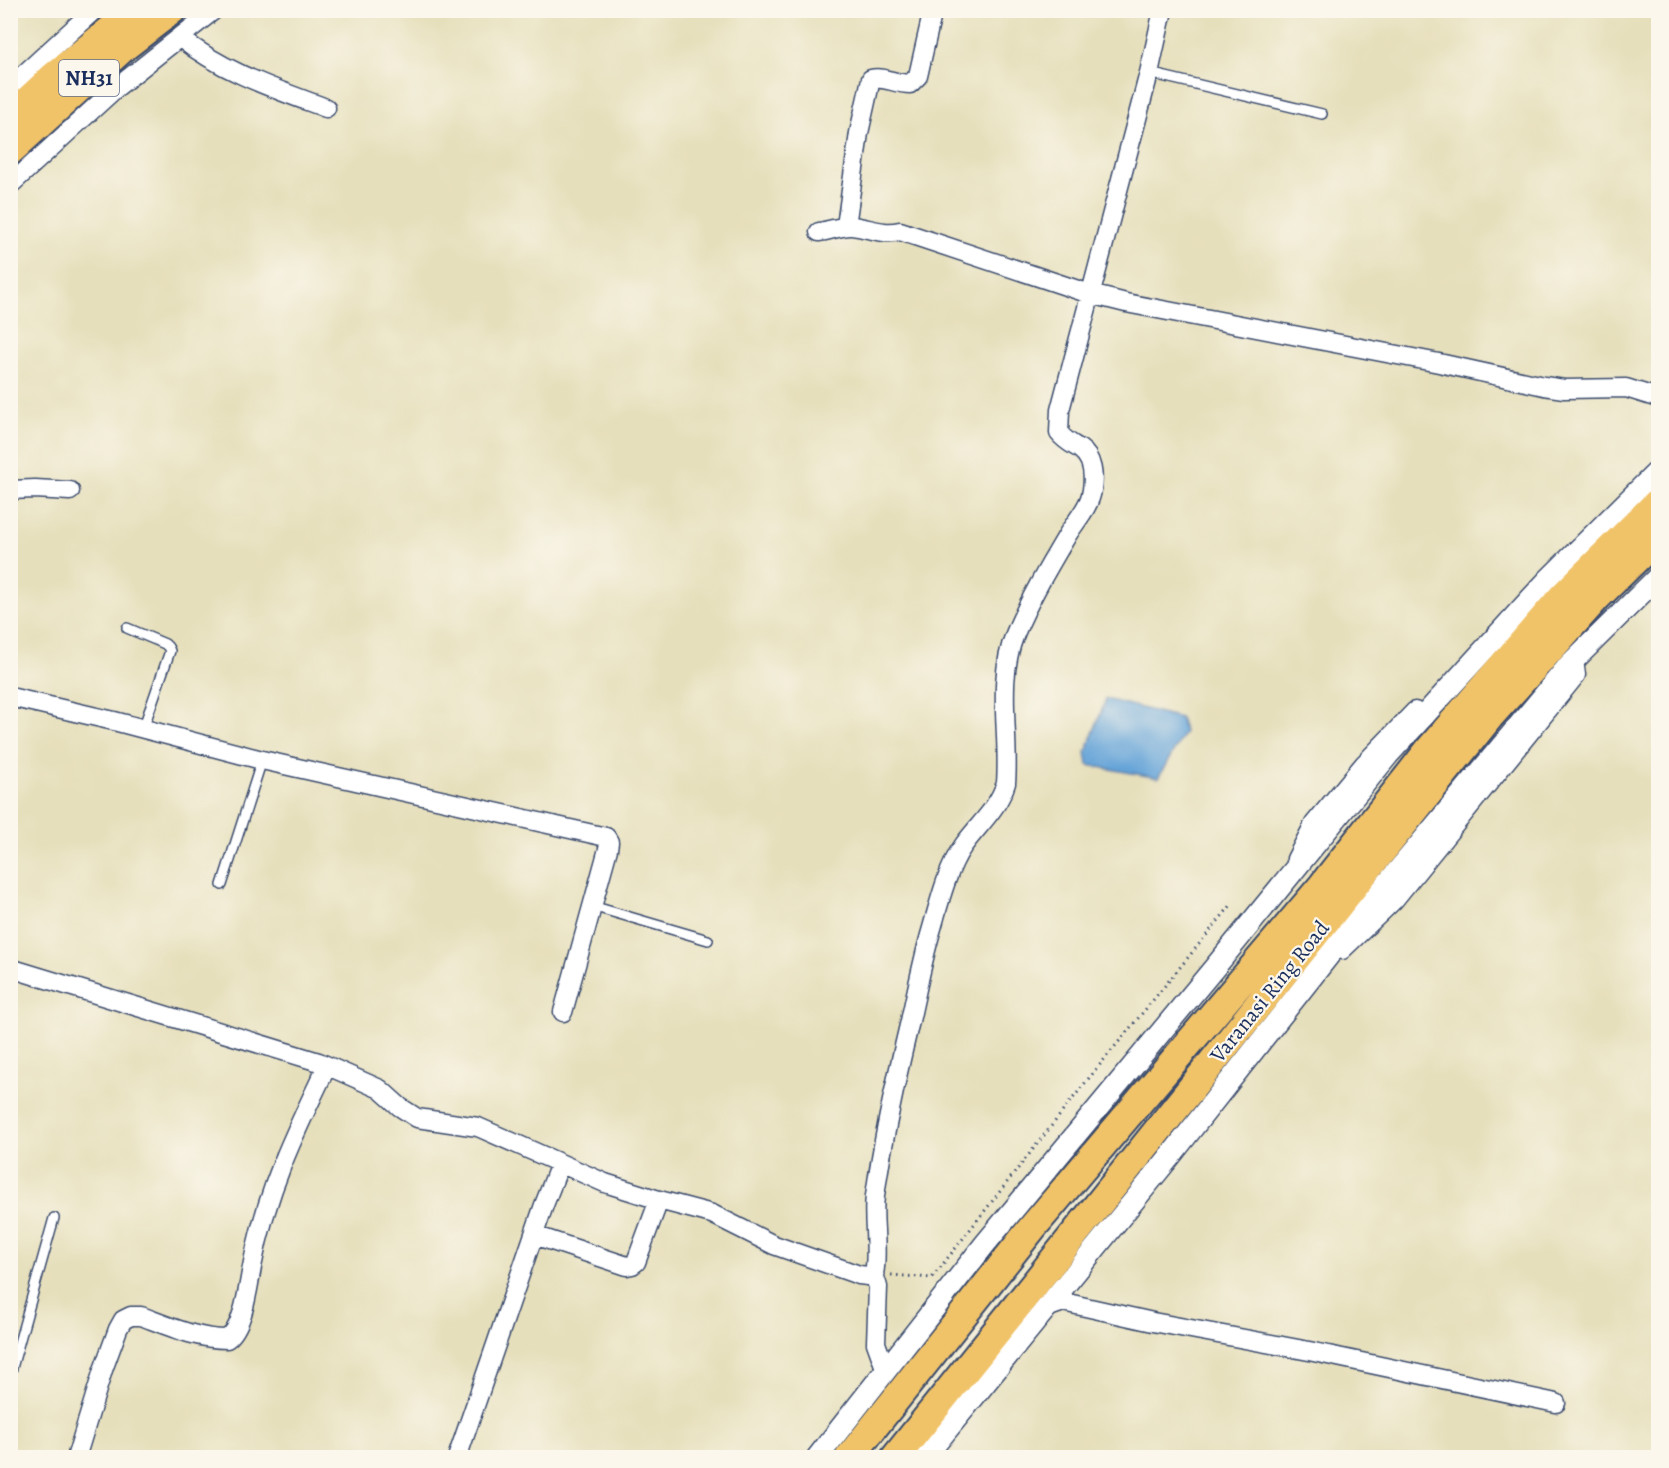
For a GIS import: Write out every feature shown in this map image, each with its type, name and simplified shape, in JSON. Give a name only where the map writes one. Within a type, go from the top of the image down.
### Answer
[{"type":"highway","name":"NH31","points":[[10,117],[54,75],[135,10]]},
{"type":"highway","name":"NH31","points":[[10,151],[124,47],[176,24]]},
{"type":"highway","points":[[849,1458],[1032,1228],[1323,885],[1430,749],[1563,596],[1659,502]]},
{"type":"highway","name":"Varanasi Ring Road","points":[[895,1458],[1490,716],[1598,596],[1659,537]]},
{"type":"street","points":[[10,87],[94,10]]},
{"type":"street","points":[[10,185],[116,88],[176,24],[214,10]]},
{"type":"street","points":[[846,226],[859,133],[871,79],[879,77],[896,84],[910,84],[918,76],[933,10]]},
{"type":"street","points":[[885,1368],[876,1343],[878,1287],[874,1274],[876,1265],[875,1199],[895,1083],[932,928],[948,880],[961,849],[994,809],[1002,796],[1006,783],[1005,695],[1008,657],[1014,637],[1046,573],[1088,503],[1092,490],[1092,464],[1088,456],[1063,438],[1059,433],[1059,424],[1163,10]]},
{"type":"street","points":[[176,24],[199,52],[233,71],[326,108]]},
{"type":"street","points":[[819,232],[846,226],[887,234],[905,232],[1090,294],[1126,303],[1438,363],[1544,386],[1564,389],[1618,387],[1640,391],[1659,398]]},
{"type":"street","points":[[817,1458],[885,1368],[985,1244],[1388,755],[1548,580],[1659,471]]},
{"type":"street","points":[[10,490],[70,491]]},
{"type":"street","points":[[924,1458],[1049,1307],[1359,917],[1574,660],[1659,577]]},
{"type":"street","points":[[10,697],[262,760],[606,837],[609,842],[608,849],[563,1012]]},
{"type":"street","points":[[10,968],[327,1066],[380,1089],[400,1107],[417,1118],[478,1127],[605,1183],[712,1214],[774,1245],[859,1275],[874,1274]]},
{"type":"street","points":[[76,1458],[103,1370],[123,1320],[141,1317],[200,1336],[227,1339],[237,1328],[248,1289],[256,1245],[279,1169],[327,1066]]},
{"type":"street","points":[[458,1458],[560,1164]]},
{"type":"street","points":[[534,1235],[627,1266],[632,1265],[636,1262],[659,1200]]},
{"type":"street","points":[[1049,1307],[1063,1302],[1556,1403]]},
{"type":"lane","points":[[1149,73],[1322,114]]},
{"type":"lane","points":[[127,628],[165,644],[170,651],[143,729]]},
{"type":"lane","points":[[222,885],[262,760]]},
{"type":"lane","points":[[592,906],[708,940]]},
{"type":"lane","points":[[10,1375],[54,1218]]},
{"type":"path","points":[[874,1274],[932,1278],[1089,1078],[1232,904]]},
{"type":"water","points":[[1106,699],[1180,718],[1185,732],[1158,778],[1088,765],[1086,752]]}]
